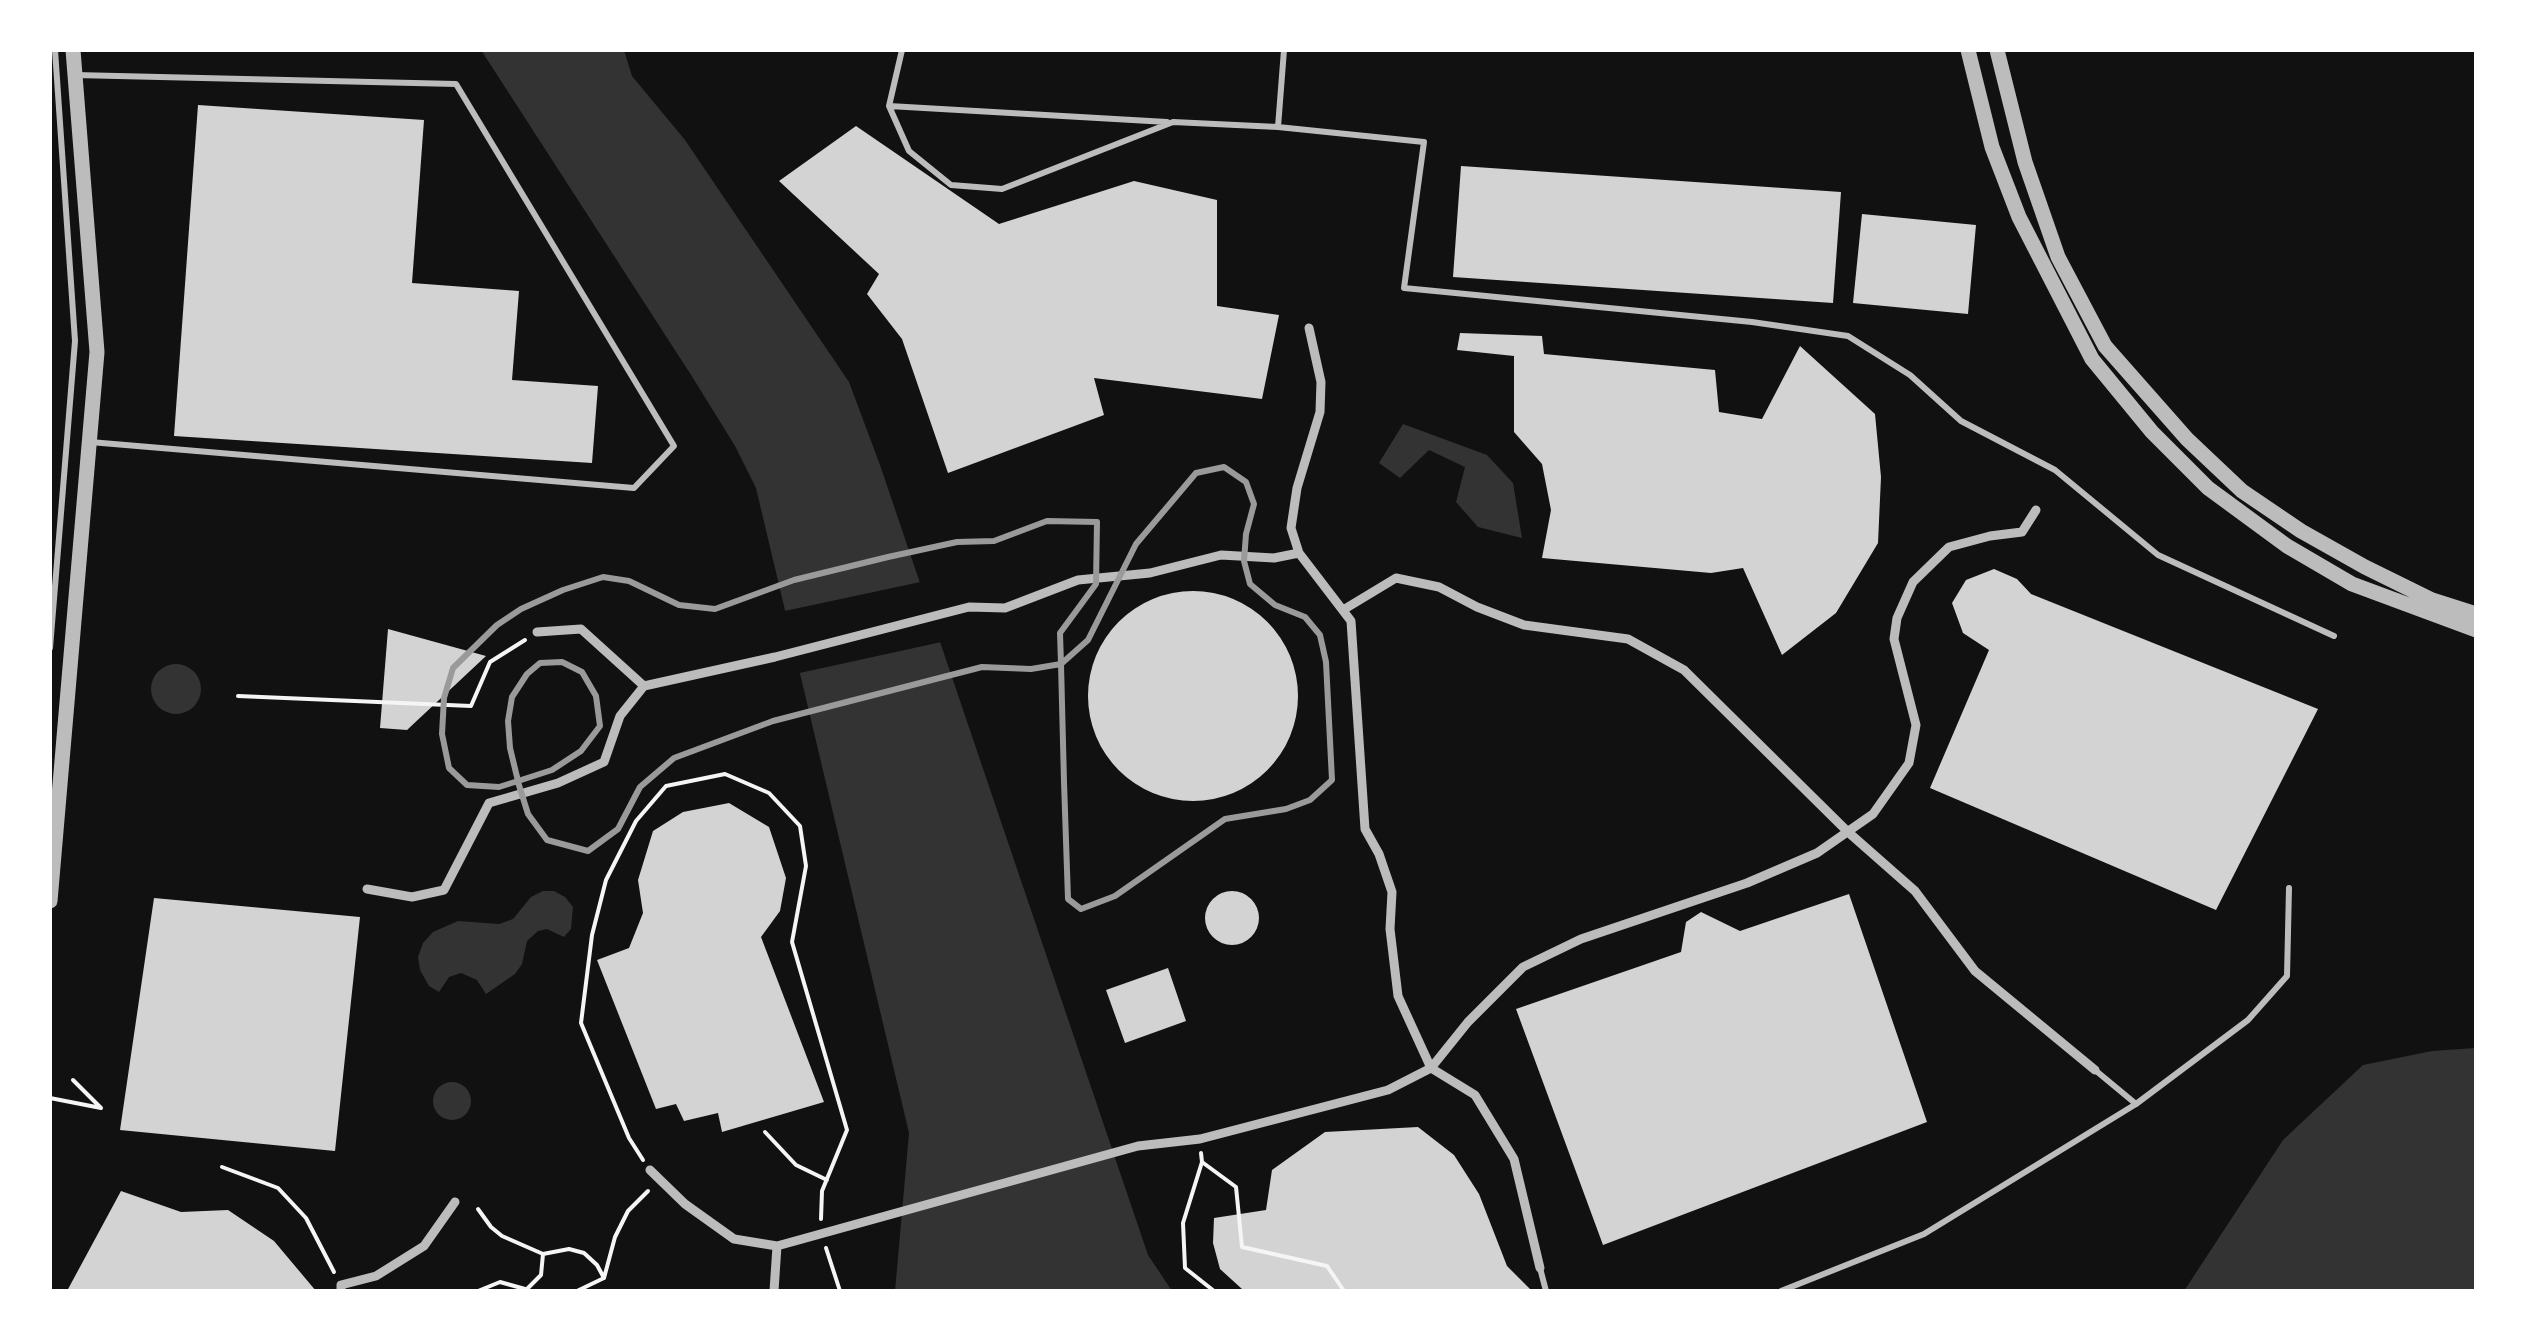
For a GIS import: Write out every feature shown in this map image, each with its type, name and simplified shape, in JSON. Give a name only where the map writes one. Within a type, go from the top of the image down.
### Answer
[{"type":"street","points":[[50,900],[97,352],[73,50]]},
{"type":"street","points":[[1968,50],[1992,147],[2019,217],[2092,358],[2152,432],[2208,488],[2287,546],[2352,584],[2476,630]]},
{"type":"street","points":[[1997,50],[2025,162],[2058,257],[2106,346],[2242,492],[2365,566],[2432,600],[2476,614]]},
{"type":"street","points":[[1309,328],[1320,382],[1320,412],[1297,488],[1291,528],[1299,552],[1351,620],[1365,829],[1379,854],[1392,892],[1390,929],[1398,996],[1431,1068],[1474,1095],[1514,1159],[1540,1268]]},
{"type":"street","points":[[650,1170],[685,1204],[734,1238],[777,1246],[1138,1146],[1200,1138],[1388,1090],[1431,1068],[1468,1022],[1524,967],[1581,939],[1747,883],[1818,854],[1873,814],[1909,763],[1916,725],[1894,639],[1897,618],[1913,582],[1949,547],[2022,532],[2036,510]]},
{"type":"street","points":[[367,889],[412,896],[444,890],[490,803],[558,782],[604,762],[620,716],[644,686],[969,607],[1005,608],[1078,580],[1150,573],[1222,555],[1274,558],[1299,552]]},
{"type":"street","points":[[1342,610],[1396,578],[1439,586],[1477,607],[1524,625],[1628,639],[1684,670],[1848,832],[1915,891],[1975,971],[2095,1070]]},
{"type":"street","points":[[537,632],[581,629],[644,686]]},
{"type":"street","points":[[341,1288],[376,1276],[424,1246],[455,1202]]},
{"type":"street","points":[[774,1291],[777,1246]]},
{"type":"lane","points":[[50,648],[75,341],[55,50]]},
{"type":"lane","points":[[902,50],[889,106],[909,152],[951,185],[1002,189],[1173,122]]},
{"type":"lane","points":[[1278,127],[1284,50]]},
{"type":"lane","points":[[75,75],[456,84],[674,446],[634,488],[89,442]]},
{"type":"lane","points":[[889,106],[1278,127],[1424,142],[1404,288],[1752,322],[1848,336],[1910,374],[1961,420],[2054,470],[2158,555],[2334,636]]},
{"type":"lane","points":[[1781,1291],[1924,1234],[2136,1104],[2248,1020],[2288,976],[2290,888]]},
{"type":"lane","points":[[2095,1070],[2136,1104]]},
{"type":"lane","points":[[1540,1268],[1546,1291]]},
{"type":"path","points":[[238,696],[471,706],[490,662],[537,632]]},
{"type":"path","points":[[650,1170],[628,1138],[581,1023],[592,934],[606,880],[636,821],[666,786],[725,774],[768,792],[800,826],[806,866],[792,942],[847,1130],[822,1192],[821,1233],[840,1291]]},
{"type":"path","points":[[50,1098],[101,1108],[73,1080]]},
{"type":"path","points":[[765,1132],[796,1165],[827,1180]]},
{"type":"path","points":[[1200,1138],[1202,1162],[1183,1223],[1185,1268],[1214,1291]]},
{"type":"path","points":[[1202,1162],[1236,1187],[1242,1247],[1327,1266],[1344,1291]]},
{"type":"path","points":[[222,1167],[278,1188],[306,1218],[341,1288]]},
{"type":"path","points":[[577,1291],[604,1278],[615,1237],[628,1212],[660,1180]]},
{"type":"path","points":[[478,1209],[502,1236],[544,1254],[569,1249],[584,1254],[604,1278]]},
{"type":"path","points":[[478,1291],[500,1282],[525,1290],[540,1274],[544,1254]]},
{"type":"shaded area","points":[[481,50],[624,50],[632,76],[685,140],[849,382],[1148,1255],[1172,1291],[895,1291],[909,1133],[756,488],[693,378]]},
{"type":"shaded area","points":[[1403,424],[1487,455],[1513,483],[1522,538],[1478,527],[1456,502],[1465,467],[1429,450],[1400,478],[1379,463]]},
{"type":"shaded area","points":[[166,665],[186,665],[200,679],[200,699],[186,713],[166,713],[152,699],[152,679]]},
{"type":"shaded area","points":[[554,891],[573,907],[571,929],[564,937],[547,929],[538,931],[527,941],[522,964],[515,974],[486,994],[477,980],[461,973],[449,977],[439,992],[429,986],[418,957],[433,932],[458,921],[499,924],[513,919],[531,897]]},
{"type":"shaded area","points":[[2476,1048],[2476,1291],[2184,1291],[2283,1140],[2363,1065],[2432,1051]]},
{"type":"shaded area","points":[[452,1082],[465,1088],[471,1101],[465,1114],[452,1120],[439,1114],[433,1101],[439,1088]]},
{"type":"pier","points":[[925,581],[946,641],[795,674],[780,612]]},
{"type":"building","points":[[198,105],[424,120],[412,283],[519,291],[512,380],[598,386],[592,463],[174,436]]},
{"type":"building","points":[[856,126],[999,224],[1134,181],[1217,200],[1217,306],[1279,315],[1262,399],[1094,378],[1104,415],[948,473],[902,339],[867,294],[879,274],[779,181]]},
{"type":"building","points":[[1461,166],[1841,192],[1833,303],[1453,277]]},
{"type":"building","points":[[1862,214],[1976,225],[1968,314],[1853,303]]},
{"type":"building","points":[[1460,333],[1542,336],[1544,354],[1715,370],[1719,412],[1762,419],[1800,346],[1875,414],[1881,477],[1878,543],[1836,613],[1782,655],[1743,568],[1711,573],[1542,558],[1551,510],[1542,464],[1514,432],[1514,356],[1457,350]]},
{"type":"building","points":[[1994,569],[2017,579],[2031,594],[2318,709],[2216,910],[1930,788],[1989,650],[1963,633],[1952,603],[1966,580]]},
{"type":"building","points":[[1193,591],[1233,599],[1252,608],[1267,622],[1281,637],[1290,656],[1298,696],[1290,736],[1281,755],[1267,770],[1252,784],[1233,793],[1193,801],[1153,793],[1134,784],[1119,770],[1105,755],[1096,736],[1088,696],[1096,656],[1105,637],[1119,622],[1134,608],[1153,599]]},
{"type":"building","points":[[388,629],[486,656],[407,730],[380,728]]},
{"type":"building","points":[[729,803],[769,827],[786,878],[780,911],[761,937],[824,1102],[722,1132],[718,1113],[684,1121],[676,1104],[656,1109],[597,960],[629,948],[643,913],[638,880],[653,831],[683,812]]},
{"type":"building","points":[[1232,891],[1251,899],[1259,918],[1251,937],[1232,945],[1213,937],[1205,918],[1213,899]]},
{"type":"building","points":[[1849,894],[1927,1122],[1603,1245],[1516,1009],[1681,952],[1686,922],[1701,912],[1740,931]]},
{"type":"building","points":[[154,898],[360,917],[335,1151],[120,1130]]},
{"type":"building","points":[[1168,968],[1186,1021],[1125,1043],[1106,990]]},
{"type":"building","points":[[1418,1127],[1454,1155],[1479,1194],[1507,1266],[1532,1291],[1255,1291],[1242,1289],[1220,1269],[1213,1243],[1214,1218],[1266,1210],[1272,1170],[1325,1132]]},
{"type":"building","points":[[121,1191],[181,1212],[228,1210],[274,1241],[316,1291],[67,1291]]},
{"type":"railway","points":[[1244,561],[1250,584],[1275,605],[1305,617],[1320,635],[1326,662],[1332,780],[1310,800],[1286,809],[1225,819],[1115,896],[1081,909],[1068,899],[1064,782],[1061,664],[1060,633],[1096,584],[1097,522],[1047,521],[994,541],[957,542],[888,557],[794,580],[715,609],[679,605],[629,581],[603,577],[563,590],[497,625],[453,668],[444,698],[442,734],[449,768],[467,785],[499,787],[518,781],[552,770],[581,751],[600,726],[596,696],[582,672],[562,662],[540,663],[527,674],[512,697],[508,721],[510,748],[518,781],[518,782],[528,814],[547,840],[588,851],[618,829],[640,787],[674,758],[773,721],[982,667],[1031,669],[1061,664],[1088,640],[1136,544],[1196,473],[1224,467],[1246,482],[1254,504],[1244,561]]}]
